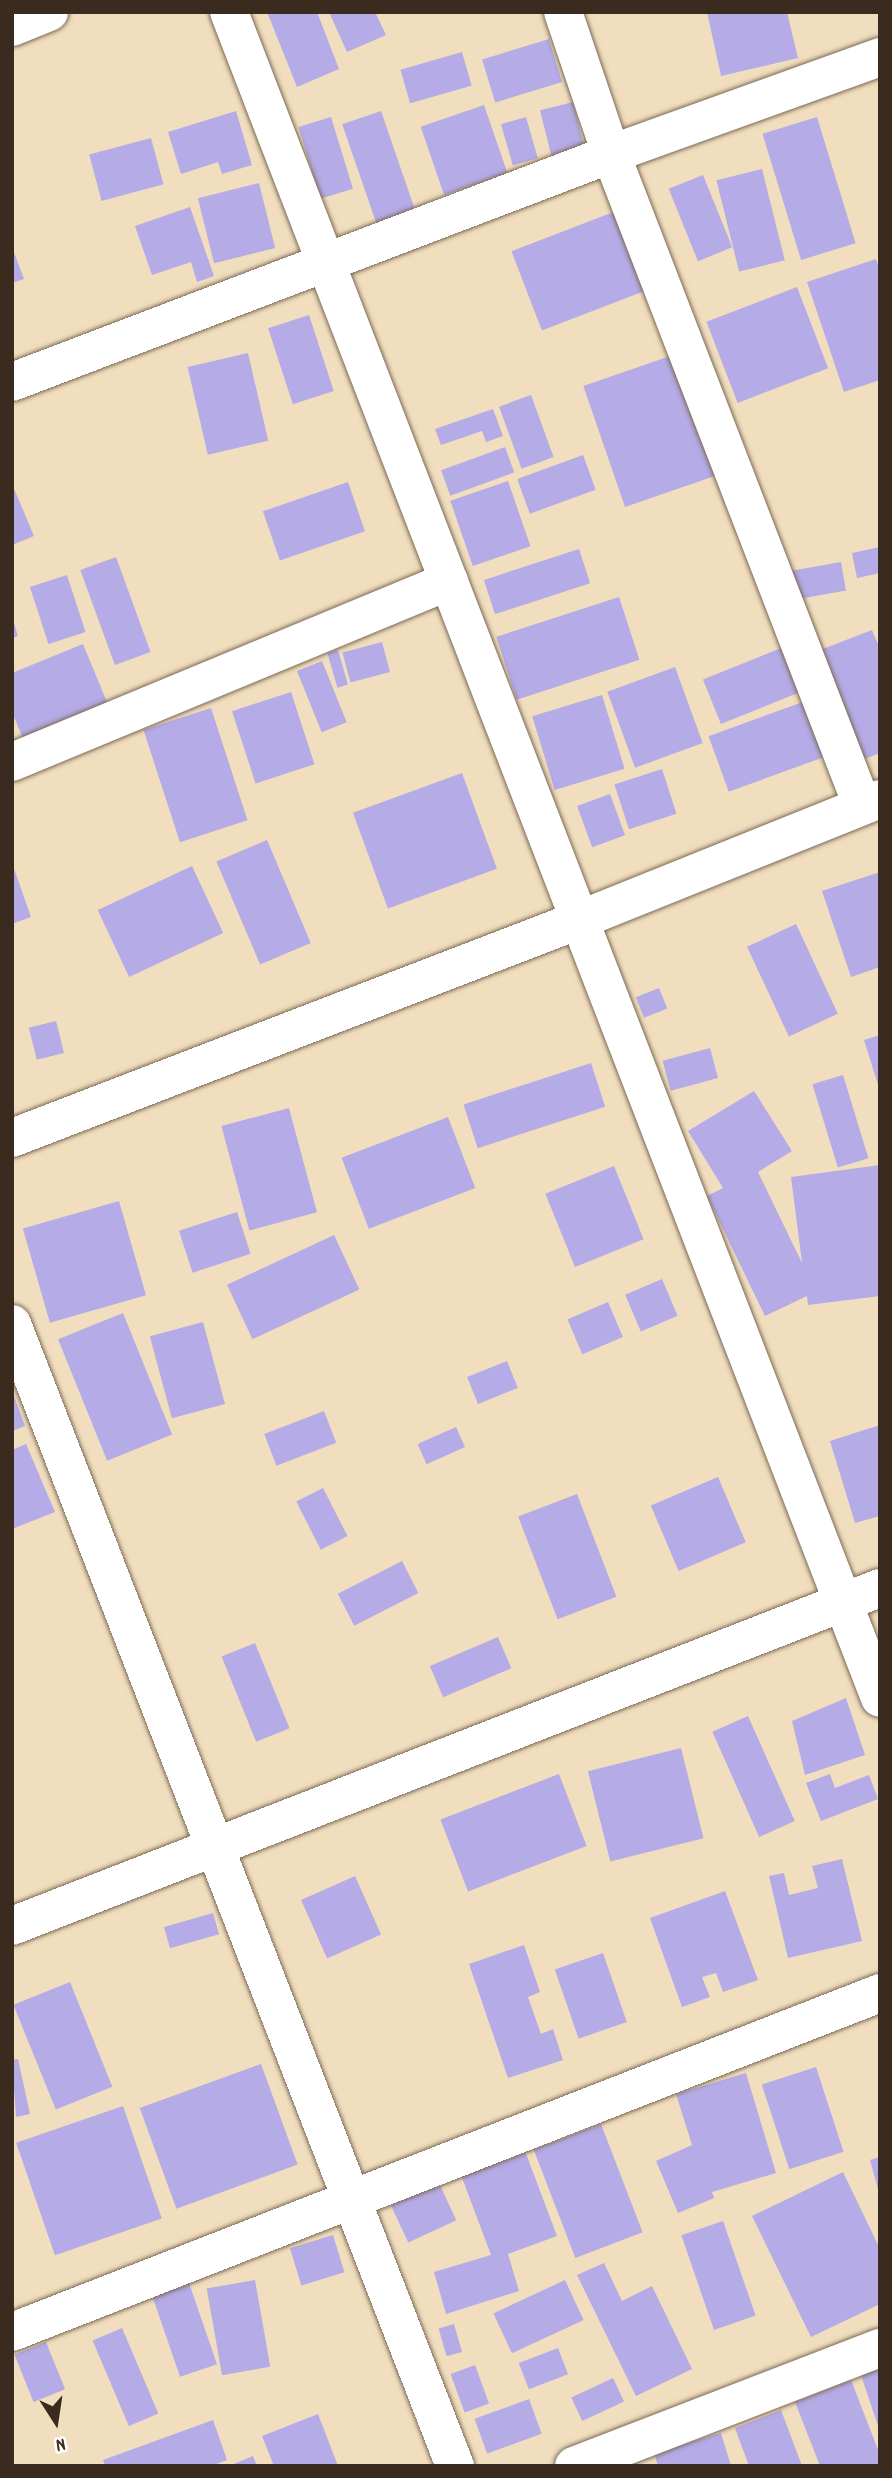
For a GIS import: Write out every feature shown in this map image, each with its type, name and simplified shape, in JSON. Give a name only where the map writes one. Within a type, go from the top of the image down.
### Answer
[{"type":"street","points":[[12,27],[49,12]]},
{"type":"street","points":[[229,12],[323,263],[449,581],[880,1698]]},
{"type":"street","points":[[12,1138],[579,920],[871,802],[611,154],[563,12]]},
{"type":"street","points":[[12,382],[611,154],[880,57]]},
{"type":"street","points":[[12,762],[449,581]]},
{"type":"street","points":[[12,1324],[455,2466]]},
{"type":"street","points":[[12,1926],[880,1588]]},
{"type":"street","points":[[12,2332],[350,2197],[880,1993]]},
{"type":"street","points":[[574,2466],[880,2348]]},
{"type":"building","points":[[267,12],[317,12],[339,69],[297,87]]},
{"type":"building","points":[[329,12],[375,12],[386,35],[347,52]]},
{"type":"building","points":[[707,12],[787,12],[798,58],[721,76]]},
{"type":"building","points":[[549,39],[562,82],[495,102],[482,59]]},
{"type":"building","points":[[462,52],[472,86],[410,103],[400,70]]},
{"type":"building","points":[[573,102],[587,157],[554,166],[540,110]]},
{"type":"building","points":[[484,105],[507,173],[444,195],[421,127]]},
{"type":"building","points":[[236,111],[252,165],[222,174],[218,162],[181,174],[168,132]]},
{"type":"building","points":[[381,111],[416,212],[377,226],[342,124]]},
{"type":"building","points":[[331,117],[353,189],[320,199],[298,127]]},
{"type":"building","points":[[526,117],[538,158],[513,166],[501,124]]},
{"type":"building","points":[[817,117],[856,243],[801,260],[762,134]]},
{"type":"building","points":[[151,138],[163,184],[102,201],[89,155]]},
{"type":"building","points":[[762,169],[785,260],[739,272],[716,180]]},
{"type":"building","points":[[703,175],[732,247],[698,261],[669,189]]},
{"type":"building","points":[[259,183],[275,248],[214,263],[198,198]]},
{"type":"building","points":[[190,207],[214,276],[197,282],[191,262],[152,275],[135,226]]},
{"type":"building","points":[[616,211],[646,290],[542,330],[511,251]]},
{"type":"building","points":[[12,247],[24,279],[12,283]]},
{"type":"building","points":[[876,259],[880,271],[880,380],[844,392],[807,282]]},
{"type":"building","points":[[797,287],[828,368],[738,403],[706,322]]},
{"type":"building","points":[[309,315],[334,391],[293,404],[268,328]]},
{"type":"building","points":[[248,353],[268,441],[208,455],[188,367]]},
{"type":"building","points":[[676,354],[718,475],[625,507],[583,386]]},
{"type":"building","points":[[531,395],[554,457],[522,469],[499,407]]},
{"type":"building","points":[[493,409],[503,436],[486,442],[482,431],[441,445],[435,429]]},
{"type":"building","points":[[505,447],[514,472],[450,496],[441,470]]},
{"type":"building","points":[[583,455],[596,490],[530,514],[517,479]]},
{"type":"building","points":[[508,481],[530,546],[473,566],[450,501]]},
{"type":"building","points":[[348,482],[365,531],[280,560],[263,511]]},
{"type":"building","points":[[12,484],[34,536],[12,545]]},
{"type":"building","points":[[880,547],[880,573],[857,578],[852,553]]},
{"type":"building","points":[[579,549],[590,583],[495,614],[484,580]]},
{"type":"building","points":[[116,557],[151,652],[115,665],[80,570]]},
{"type":"building","points":[[841,562],[846,591],[793,600],[788,571]]},
{"type":"building","points":[[67,575],[86,632],[48,644],[30,587]]},
{"type":"building","points":[[619,597],[639,660],[517,700],[496,637]]},
{"type":"building","points":[[12,621],[18,636],[12,638]]},
{"type":"building","points":[[872,630],[880,649],[880,753],[859,761],[815,652]]},
{"type":"building","points":[[382,642],[390,672],[350,683],[342,653]]},
{"type":"building","points":[[83,644],[109,707],[24,741],[12,712],[12,673]]},
{"type":"building","points":[[791,644],[809,689],[721,724],[703,680]]},
{"type":"building","points":[[338,650],[348,685],[337,688],[327,653]]},
{"type":"building","points":[[322,661],[347,722],[322,732],[297,671]]},
{"type":"building","points":[[675,667],[703,743],[635,768],[607,692]]},
{"type":"building","points":[[291,692],[314,764],[256,783],[232,711]]},
{"type":"building","points":[[602,695],[625,769],[555,790],[532,716]]},
{"type":"building","points":[[811,699],[831,754],[729,792],[709,736]]},
{"type":"building","points":[[211,708],[247,820],[180,842],[143,730]]},
{"type":"building","points":[[662,769],[677,814],[629,829],[614,784]]},
{"type":"building","points":[[462,773],[497,869],[388,909],[353,813]]},
{"type":"building","points":[[610,794],[625,835],[592,847],[577,806]]},
{"type":"building","points":[[267,840],[311,943],[260,965],[216,861]]},
{"type":"building","points":[[12,863],[31,917],[12,924]]},
{"type":"building","points":[[192,866],[223,933],[129,977],[98,910]]},
{"type":"building","points":[[880,872],[880,967],[851,977],[822,891]]},
{"type":"building","points":[[796,924],[838,1014],[789,1037],[747,947]]},
{"type":"building","points":[[659,988],[667,1008],[644,1018],[636,997]]},
{"type":"building","points":[[56,1021],[64,1053],[37,1060],[29,1028]]},
{"type":"building","points":[[880,1035],[880,1088],[879,1088],[864,1040]]},
{"type":"building","points":[[710,1048],[718,1078],[671,1091],[663,1061]]},
{"type":"building","points":[[591,1063],[605,1107],[478,1148],[464,1104]]},
{"type":"building","points":[[843,1075],[868,1158],[838,1168],[812,1084]]},
{"type":"building","points":[[754,1091],[792,1151],[758,1172],[802,1263],[791,1177],[880,1165],[880,1296],[808,1305],[807,1296],[765,1316],[707,1196],[723,1188],[688,1131]]},
{"type":"building","points":[[289,1108],[317,1212],[249,1230],[221,1126]]},
{"type":"building","points":[[448,1117],[475,1188],[369,1229],[342,1158]]},
{"type":"building","points":[[614,1166],[644,1239],[575,1267],[545,1194]]},
{"type":"building","points":[[119,1201],[146,1295],[50,1323],[23,1229]]},
{"type":"building","points":[[237,1212],[251,1254],[193,1273],[179,1231]]},
{"type":"building","points":[[334,1235],[359,1289],[252,1339],[227,1285]]},
{"type":"building","points":[[662,1279],[678,1316],[641,1331],[625,1295]]},
{"type":"building","points":[[608,1302],[623,1337],[582,1354],[567,1319]]},
{"type":"building","points":[[123,1313],[172,1434],[107,1461],[58,1339]]},
{"type":"building","points":[[203,1322],[225,1404],[172,1418],[150,1336]]},
{"type":"building","points":[[507,1361],[518,1388],[478,1404],[467,1377]]},
{"type":"building","points":[[12,1391],[25,1426],[12,1431]]},
{"type":"building","points":[[324,1411],[336,1443],[276,1466],[264,1434]]},
{"type":"building","points":[[880,1425],[880,1516],[855,1523],[830,1441]]},
{"type":"building","points":[[456,1427],[465,1447],[427,1464],[418,1444]]},
{"type":"building","points":[[26,1444],[55,1512],[12,1529],[12,1450]]},
{"type":"building","points":[[718,1477],[746,1542],[679,1571],[651,1506]]},
{"type":"building","points":[[323,1488],[348,1536],[321,1550],[296,1502]]},
{"type":"building","points":[[577,1494],[616,1597],[558,1619],[518,1517]]},
{"type":"building","points":[[402,1561],[418,1593],[354,1626],[338,1594]]},
{"type":"building","points":[[498,1637],[511,1668],[443,1697],[430,1666]]},
{"type":"building","points":[[255,1643],[289,1728],[256,1742],[222,1656]]},
{"type":"building","points":[[846,1698],[865,1755],[805,1775],[792,1721]]},
{"type":"building","points":[[748,1716],[795,1821],[759,1837],[712,1732]]},
{"type":"building","points":[[681,1748],[703,1838],[610,1861],[588,1771]]},
{"type":"building","points":[[559,1774],[587,1846],[468,1891],[440,1820]]},
{"type":"building","points":[[830,1774],[835,1788],[869,1775],[878,1799],[821,1821],[806,1783]]},
{"type":"building","points":[[842,1859],[862,1941],[788,1958],[769,1876],[784,1873],[789,1895],[818,1888],[812,1866]]},
{"type":"building","points":[[355,1876],[381,1934],[327,1958],[301,1900]]},
{"type":"building","points":[[725,1891],[758,1980],[723,1992],[716,1973],[702,1977],[710,1997],[682,2007],[650,1918]]},
{"type":"building","points":[[213,1913],[219,1934],[170,1948],[164,1927]]},
{"type":"building","points":[[524,1945],[540,1992],[528,1997],[541,2034],[553,2029],[563,2060],[508,2078],[469,1964]]},
{"type":"building","points":[[603,1953],[627,2022],[579,2039],[555,1970]]},
{"type":"building","points":[[70,1982],[112,2087],[56,2110],[13,2005]]},
{"type":"building","points":[[18,2059],[30,2114],[16,2117],[12,2060]]},
{"type":"building","points":[[261,2064],[298,2165],[176,2209],[140,2108]]},
{"type":"building","points":[[816,2067],[844,2152],[789,2169],[762,2085]]},
{"type":"building","points":[[746,2073],[776,2173],[712,2192],[714,2198],[678,2213],[656,2161],[692,2145],[676,2094]]},
{"type":"building","points":[[123,2106],[162,2219],[55,2255],[16,2143]]},
{"type":"building","points":[[601,2124],[643,2232],[575,2258],[534,2150]]},
{"type":"building","points":[[525,2151],[557,2236],[508,2254],[519,2291],[446,2314],[434,2272],[491,2255],[461,2175]]},
{"type":"building","points":[[880,2157],[880,2192],[879,2193],[870,2160]]},
{"type":"building","points":[[843,2172],[880,2249],[880,2304],[811,2337],[752,2216]]},
{"type":"building","points":[[439,2183],[456,2220],[408,2243],[391,2205]]},
{"type":"building","points":[[723,2221],[756,2316],[714,2330],[681,2235]]},
{"type":"building","points":[[333,2235],[344,2272],[301,2285],[290,2248]]},
{"type":"building","points":[[604,2263],[622,2301],[652,2286],[692,2369],[636,2396],[577,2275]]},
{"type":"building","points":[[188,2280],[217,2364],[180,2377],[151,2293]]},
{"type":"building","points":[[255,2280],[270,2367],[222,2375],[207,2289]]},
{"type":"building","points":[[565,2280],[584,2320],[512,2353],[493,2313]]},
{"type":"building","points":[[454,2324],[462,2352],[447,2356],[439,2328]]},
{"type":"building","points":[[122,2328],[158,2414],[129,2426],[93,2341]]},
{"type":"building","points":[[46,2342],[65,2389],[34,2402],[14,2355]]},
{"type":"building","points":[[558,2348],[568,2374],[529,2389],[519,2363]]},
{"type":"building","points":[[475,2365],[489,2404],[465,2412],[451,2374]]},
{"type":"building","points":[[880,2365],[880,2429],[879,2429],[860,2372]]},
{"type":"building","points":[[613,2378],[624,2402],[582,2421],[571,2397]]},
{"type":"building","points":[[851,2380],[880,2455],[880,2466],[820,2466],[795,2402]]},
{"type":"building","points":[[529,2399],[542,2434],[487,2454],[474,2419]]},
{"type":"building","points":[[781,2410],[802,2466],[749,2466],[735,2428]]},
{"type":"building","points":[[318,2414],[338,2466],[274,2466],[262,2436]]},
{"type":"building","points":[[213,2420],[227,2460],[211,2466],[105,2466],[103,2460]]},
{"type":"building","points":[[721,2433],[731,2466],[658,2466],[654,2453]]},
{"type":"building","points":[[253,2456],[257,2466],[229,2466]]}]
